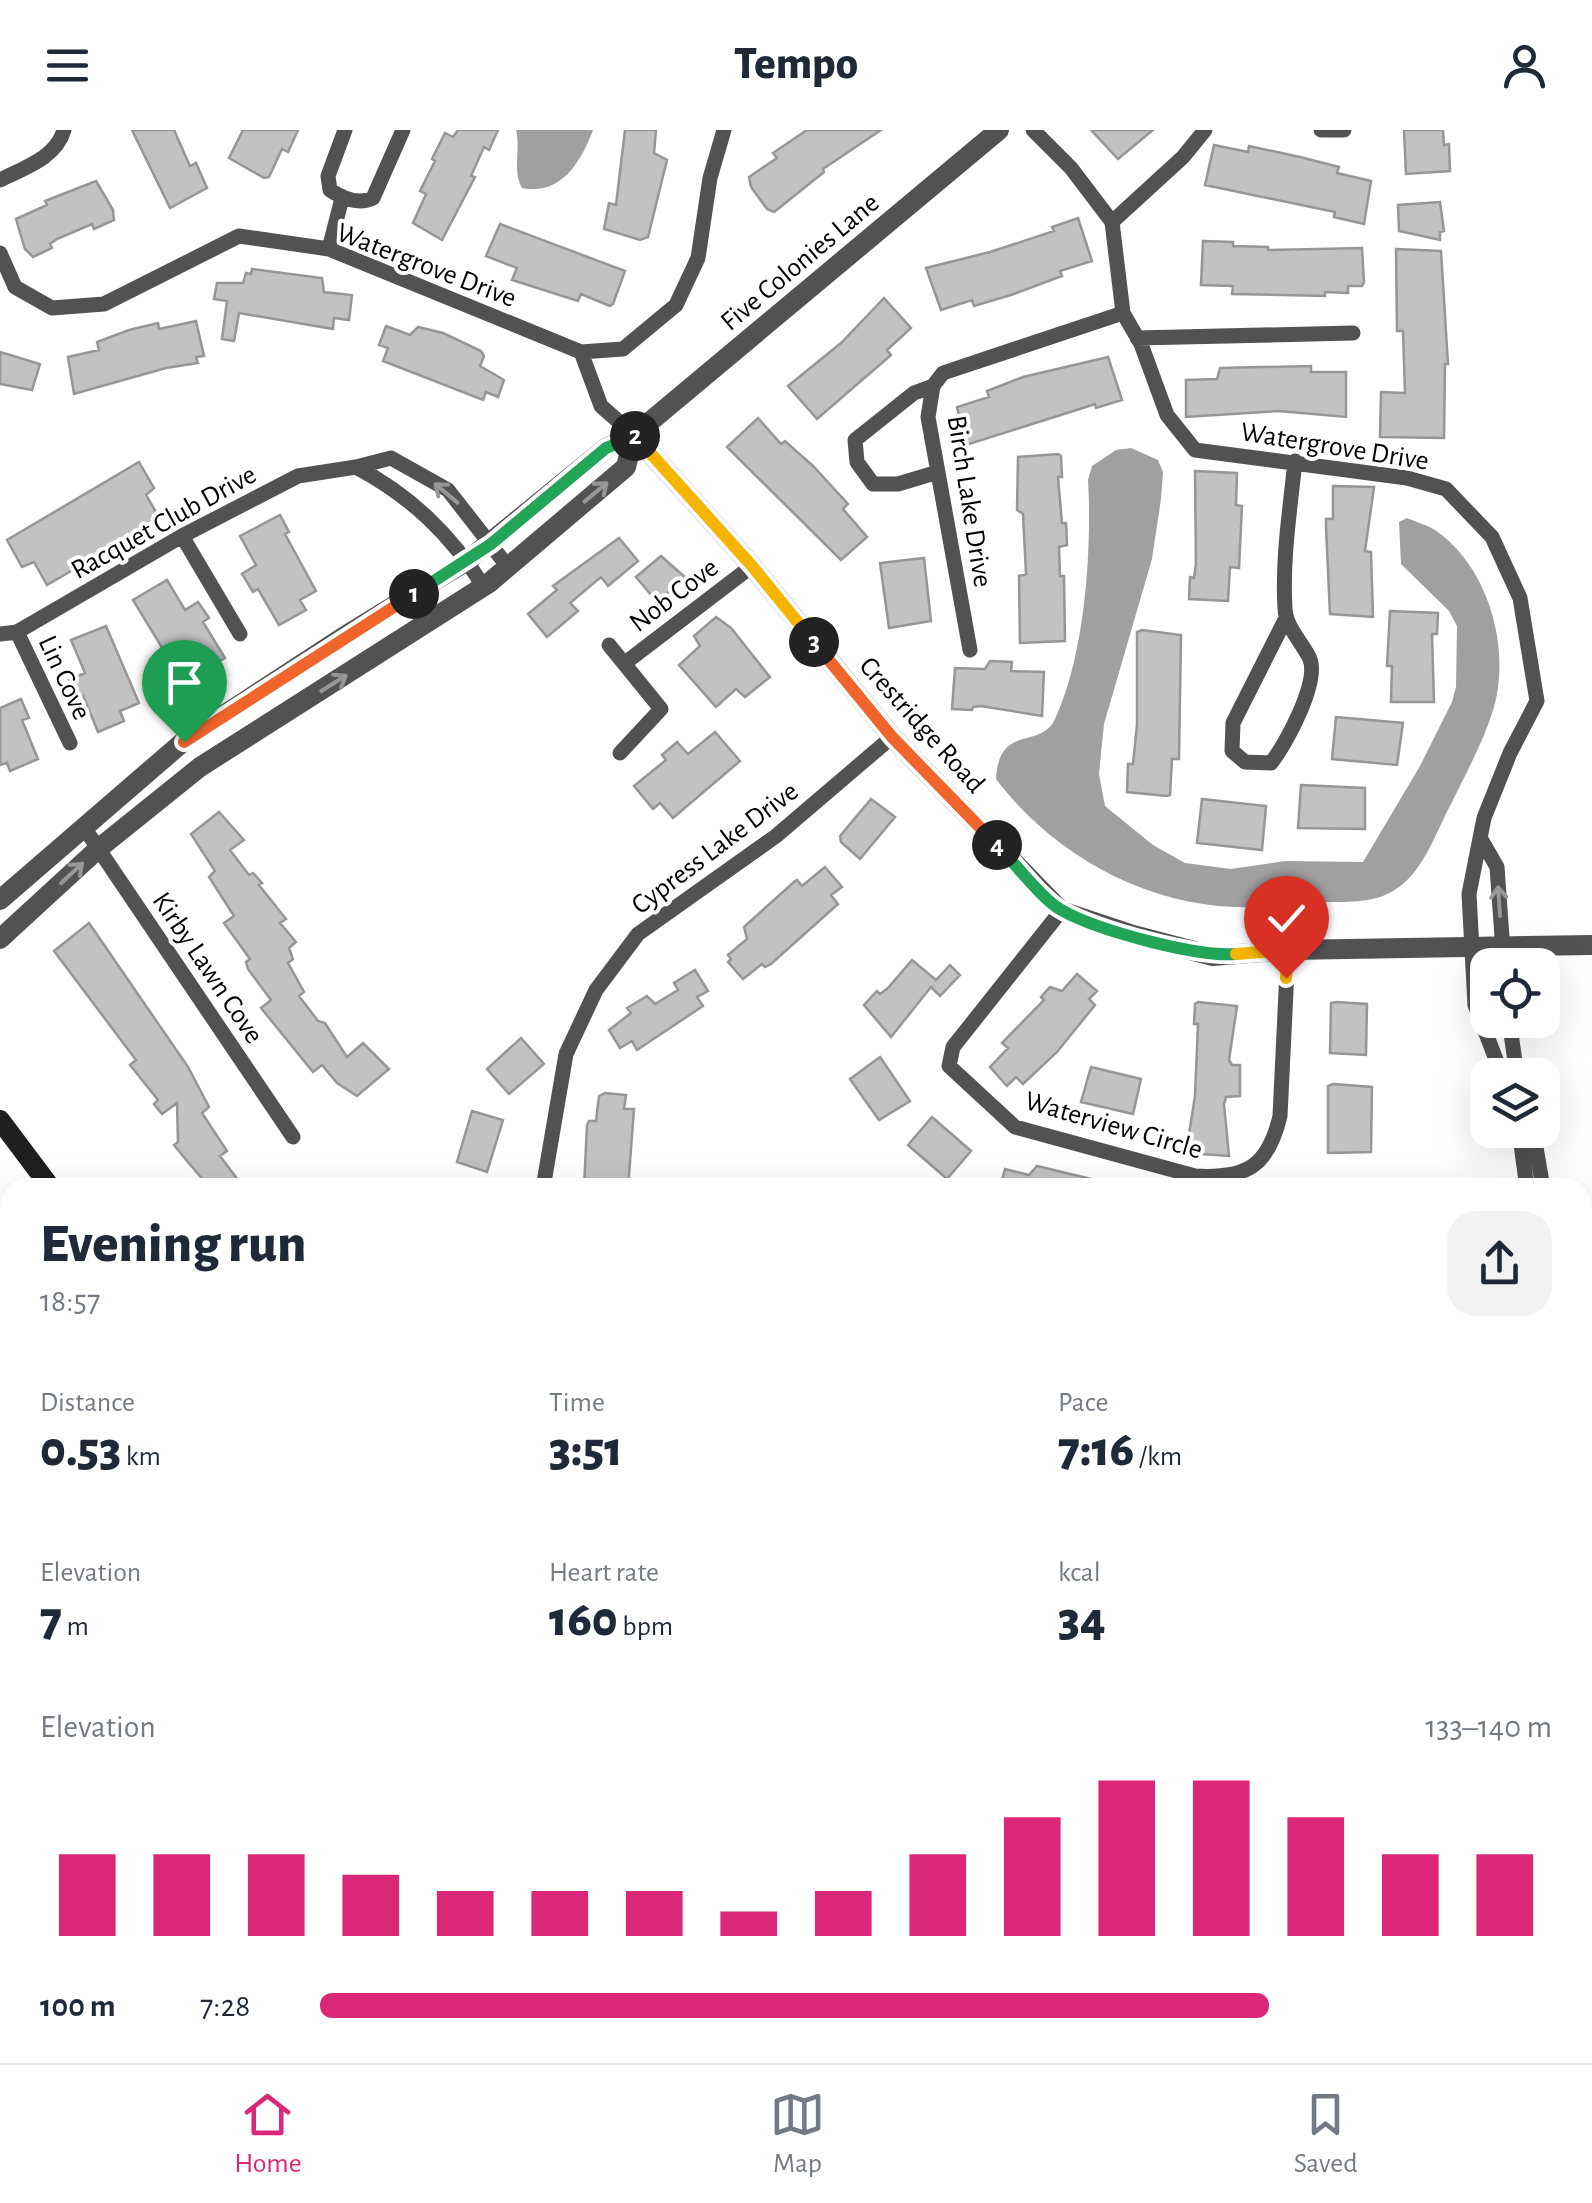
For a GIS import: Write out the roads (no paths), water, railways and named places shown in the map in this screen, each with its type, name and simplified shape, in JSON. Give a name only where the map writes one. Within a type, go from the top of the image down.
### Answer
[{"type":"main road","points":[[0,1120],[44,1178]]},
{"type":"street","points":[[0,180],[46,156],[60,144],[64,130]]},
{"type":"street","points":[[345,130],[328,176],[330,190],[342,198],[366,202],[373,198],[403,130]]},
{"type":"street","points":[[634,435],[602,406],[581,352],[623,349],[676,305],[698,258],[710,178],[724,130]]},
{"type":"street","name":"Five Colonies Lane","points":[[0,900],[184,742],[343,636],[468,561],[606,448],[634,435],[999,130]]},
{"type":"street","points":[[1033,130],[1071,168],[1112,222],[1183,157],[1204,130]]},
{"type":"street","points":[[1321,130],[1344,130]]},
{"type":"street","points":[[329,249],[342,198]]},
{"type":"street","name":"Watergrove Drive","points":[[1112,222],[1123,313],[1138,338],[1167,415],[1194,450],[1407,478],[1446,489],[1492,536],[1520,598],[1537,701],[1510,753],[1484,818],[1469,894],[1475,1005],[1495,1058]]},
{"type":"street","name":"Watergrove Drive","points":[[0,254],[15,287],[52,308],[104,304],[240,236],[329,249],[581,352]]},
{"type":"street","name":"Birch Lake Drive","points":[[970,650],[928,416],[933,386],[943,373],[1123,313]]},
{"type":"street","points":[[1138,338],[1353,333]]},
{"type":"street","points":[[933,386],[914,393],[855,440],[857,462],[873,484],[898,484],[938,472]]},
{"type":"street","name":"Five Colonies Lane","points":[[0,939],[98,848],[200,767],[484,587],[626,467],[634,435]]},
{"type":"street","name":"Crestridge Road","points":[[634,435],[752,566],[892,737],[1061,910],[1132,936],[1213,956],[1288,950],[1480,948]]},
{"type":"street","name":"Racquet Club Drive","points":[[0,634],[18,632],[182,536],[298,476],[356,468],[391,458],[448,490],[508,567]]},
{"type":"street","points":[[1286,618],[1311,660],[1312,674],[1280,752],[1271,763],[1245,762],[1232,751],[1233,723],[1286,618],[1284,558],[1295,461]]},
{"type":"street","points":[[356,468],[392,486],[440,528],[484,587]]},
{"type":"street","points":[[182,536],[240,634]]},
{"type":"street","name":"Nob Cove","points":[[625,662],[752,566]]},
{"type":"street","name":"Lin Cove","points":[[18,632],[70,743]]},
{"type":"street","name":"Nob Cove","points":[[609,644],[661,709],[620,753]]},
{"type":"street","name":"Cypress Lake Drive","points":[[546,1178],[566,1054],[596,990],[638,934],[776,836],[892,737]]},
{"type":"street","points":[[184,742],[200,767]]},
{"type":"street","name":"Kirby Lawn Cove","points":[[83,826],[292,1137]]},
{"type":"street","points":[[1482,841],[1497,866],[1502,948]]},
{"type":"street","name":"Waterview Circle","points":[[1061,910],[953,1047],[949,1066],[1015,1127],[1195,1176],[1222,1178],[1247,1171],[1265,1157],[1274,1141],[1280,1116],[1288,950]]},
{"type":"street","name":"Crestridge Road","points":[[1560,949],[1592,945]]},
{"type":"street","points":[[1521,1148],[1526,1178]]},
{"type":"street","points":[[1537,1148],[1541,1178]]}]
